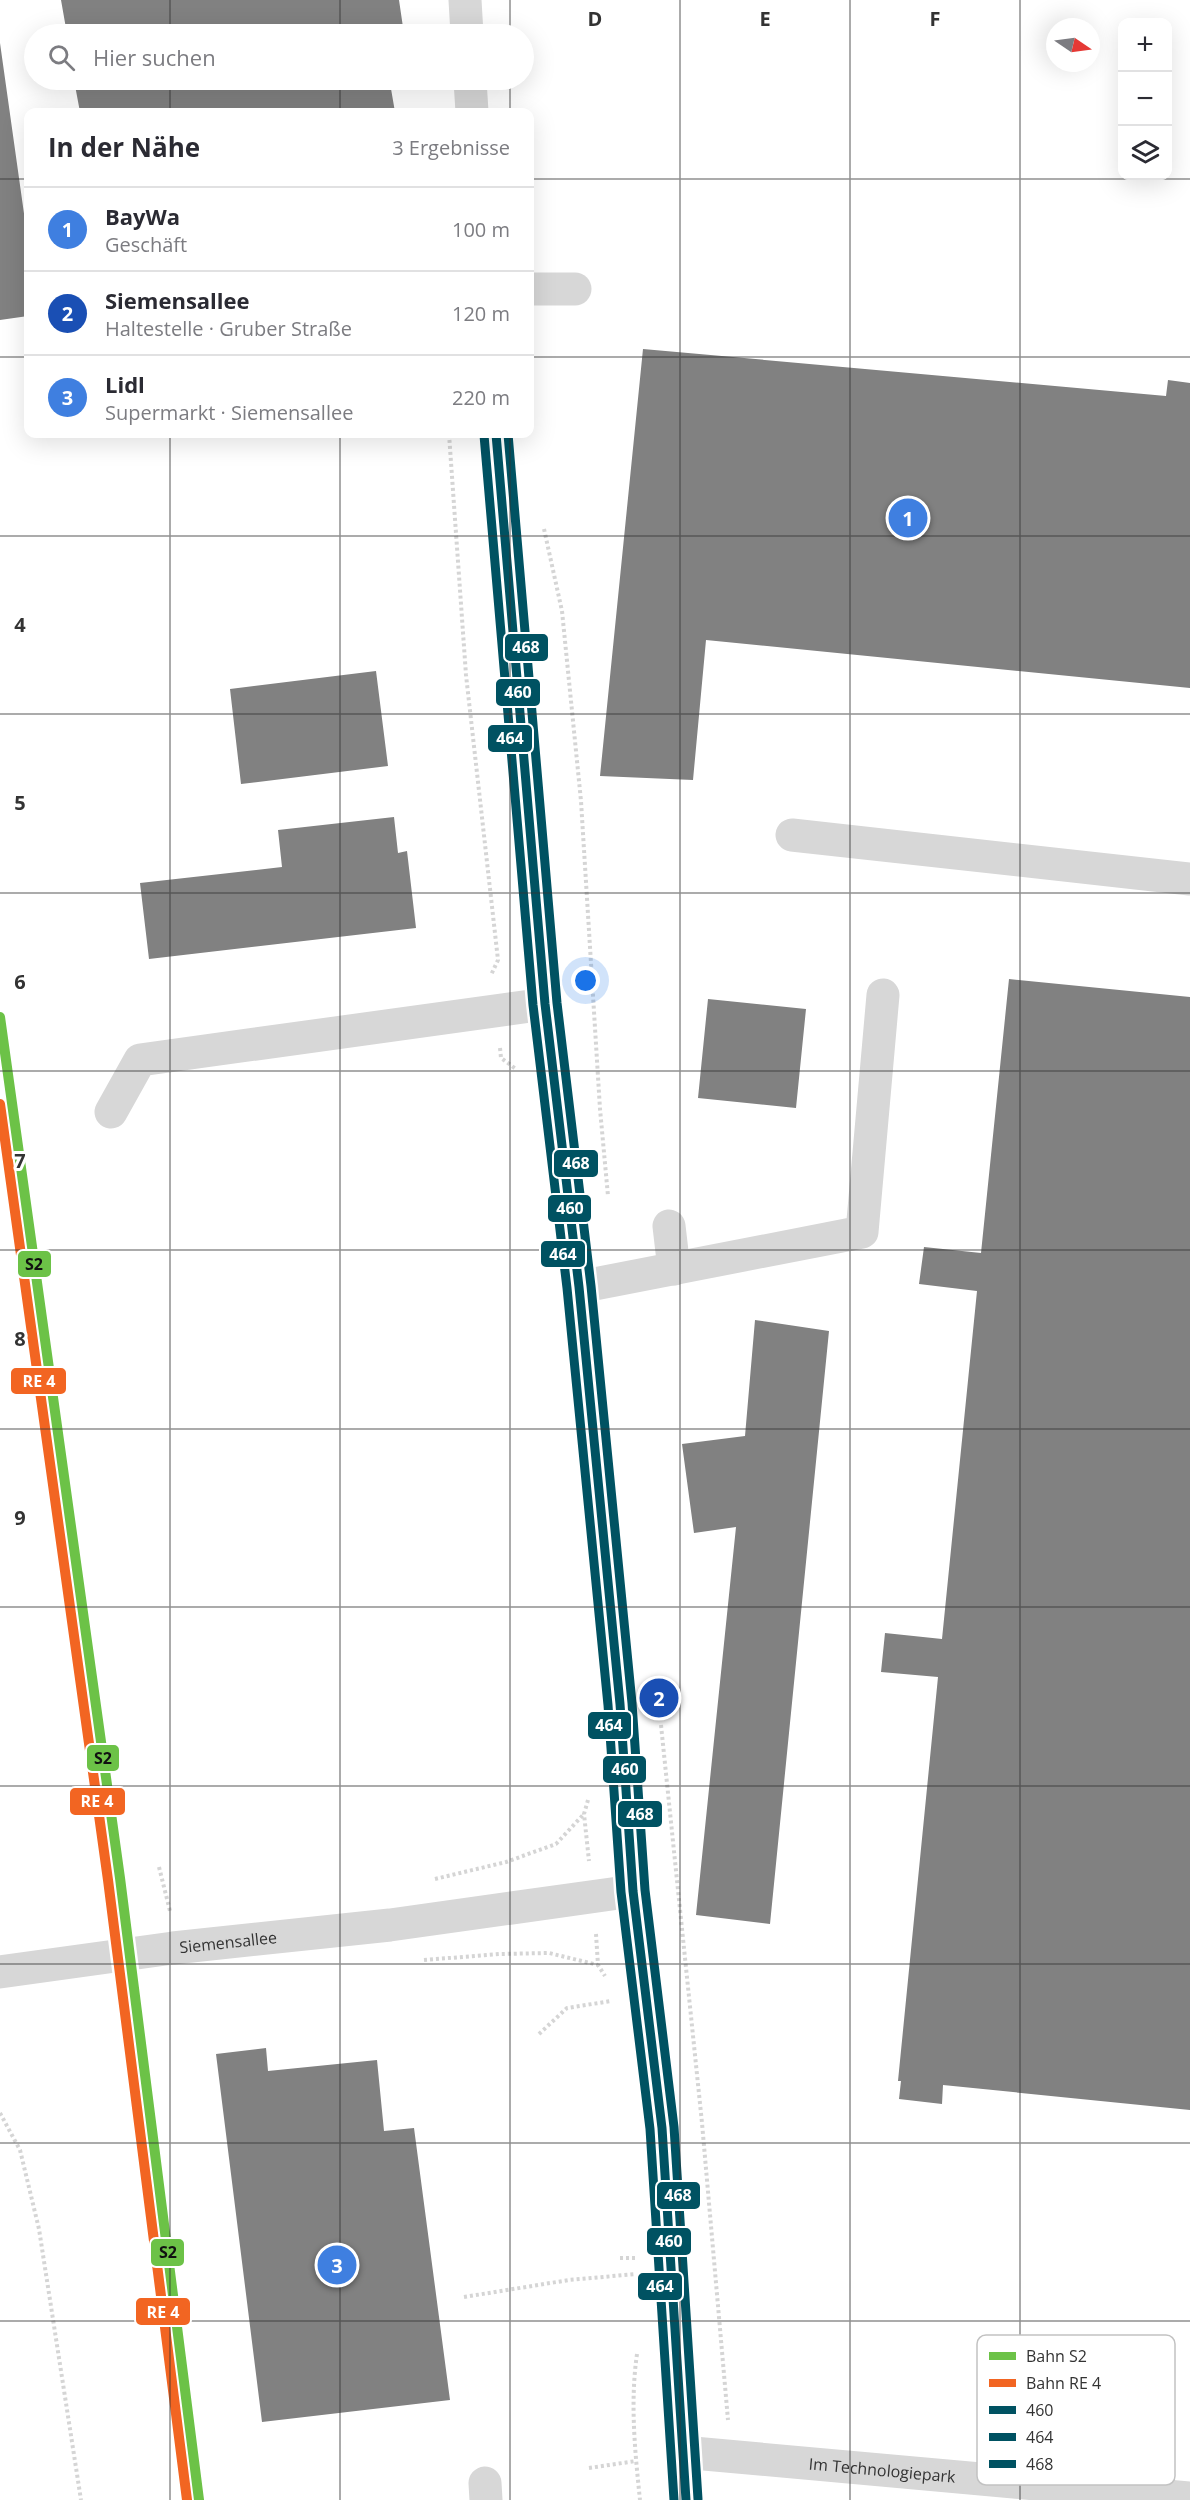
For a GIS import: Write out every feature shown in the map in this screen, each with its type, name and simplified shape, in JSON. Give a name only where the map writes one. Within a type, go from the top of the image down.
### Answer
[{"type":"street","points":[[465,0],[466,24]]},
{"type":"street","points":[[471,90],[472,108]]},
{"type":"street","points":[[534,289],[575,289]]},
{"type":"street","points":[[496,438],[545,1004],[579,1287],[620,1704],[633,1891],[662,2128],[686,2500]]},
{"type":"street","points":[[792,835],[1190,879]]},
{"type":"street","points":[[579,1287],[862,1232],[883,995]]},
{"type":"street","points":[[111,1112],[140,1060],[545,1004]]},
{"type":"street","points":[[669,1226],[674,1269]]},
{"type":"street","name":"Siemensallee","points":[[0,1972],[173,1948],[390,1925],[633,1891]]},
{"type":"street","name":"Im Technologiepark","points":[[682,2452],[977,2479]]},
{"type":"street","name":"Im Technologiepark","points":[[1046,2485],[1190,2498]]},
{"type":"path","points":[[449,438],[466,675],[498,960],[491,976],[494,1010],[501,1058],[518,1071]]},
{"type":"path","points":[[542,518],[562,611],[581,801],[600,1108],[609,1201]]},
{"type":"path","points":[[661,1721],[726,2383]]},
{"type":"path","points":[[590,1794],[584,1814],[598,1965],[609,1982]]},
{"type":"path","points":[[427,1881],[506,1862],[556,1844],[584,1814]]},
{"type":"path","points":[[159,1867],[172,1920]]},
{"type":"path","points":[[538,2034],[567,2008],[614,2000],[615,2011]]},
{"type":"path","points":[[0,2113],[20,2150],[39,2229],[81,2500]]},
{"type":"path","points":[[639,2258],[640,2283]]},
{"type":"path","points":[[464,2297],[569,2280],[639,2273]]},
{"type":"path","points":[[639,2344],[633,2378],[640,2500]]},
{"type":"path","points":[[589,2468],[636,2461]]},
{"type":"building","points":[[61,0],[399,0],[403,24],[65,24]]},
{"type":"building","points":[[0,43],[24,214],[24,317],[0,320]]},
{"type":"building","points":[[76,90],[391,90],[394,108],[79,108]]},
{"type":"building","points":[[643,349],[1166,396],[1168,380],[1190,383],[1190,688],[706,640],[693,780],[600,776]]},
{"type":"building","points":[[376,671],[388,766],[241,784],[230,689]]},
{"type":"building","points":[[394,817],[398,853],[407,851],[416,928],[149,959],[140,883],[282,867],[278,830]]},
{"type":"building","points":[[1009,979],[1190,997],[1190,2110],[943,2085],[942,2104],[899,2099],[901,2081],[898,2081],[938,1677],[881,1672],[885,1633],[942,1639],[977,1291],[919,1284],[924,1247],[981,1253]]},
{"type":"building","points":[[708,999],[806,1009],[796,1108],[698,1098]]},
{"type":"building","points":[[755,1320],[829,1331],[770,1924],[696,1915],[736,1527],[694,1533],[682,1444],[745,1436]]},
{"type":"building","points":[[266,2048],[268,2071],[377,2060],[384,2131],[414,2128],[450,2400],[262,2422],[216,2054]]},
{"type":"rail line","name":"S2","points":[[0,1017],[120,1878],[199,2500]]},
{"type":"transit line","name":"464","points":[[484,438],[533,1005],[567,1288],[608,1705],[621,1892],[650,2129],[674,2500]]},
{"type":"transit line","name":"460","points":[[496,438],[545,1004],[579,1287],[620,1704],[633,1891],[662,2128],[686,2500]]},
{"type":"transit line","name":"468","points":[[508,438],[557,1003],[591,1286],[632,1703],[645,1890],[674,2127],[698,2499]]},
{"type":"transit line","points":[[0,1104],[108,1880],[187,2500]]},
{"type":"place","name":"BayWa","points":[[908,518]]},
{"type":"place","name":"Siemensallee","points":[[659,1698]]},
{"type":"place","name":"Lidl","points":[[337,2265]]}]
